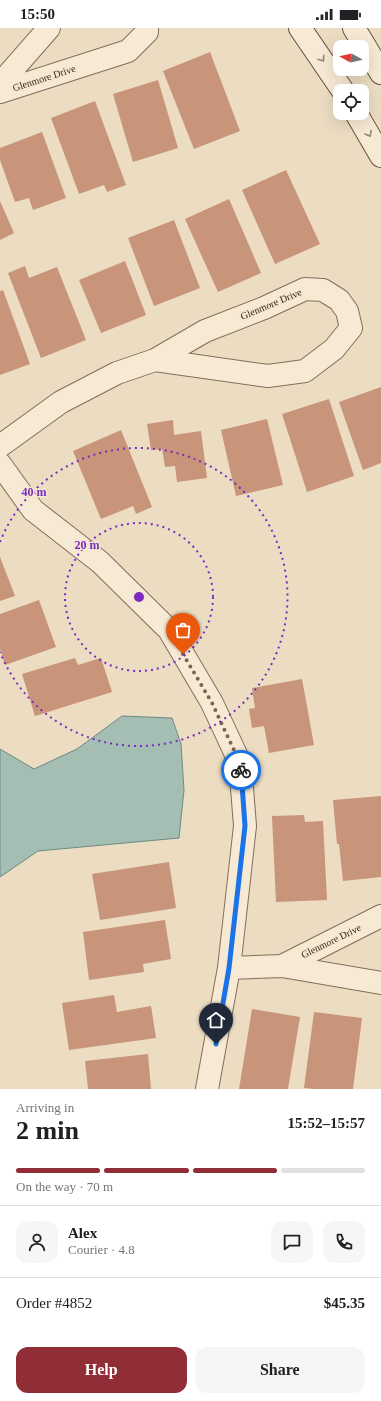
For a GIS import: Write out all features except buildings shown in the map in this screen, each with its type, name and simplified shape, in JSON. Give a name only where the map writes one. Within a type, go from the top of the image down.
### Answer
[{"type":"street","name":"Glenmore Drive","points":[[0,84],[48,28]]},
{"type":"street","name":"Glenmore Drive","points":[[0,92],[128,51],[147,32],[147,28]]},
{"type":"street","points":[[300,28],[338,84]]},
{"type":"street","points":[[354,28],[381,73]]},
{"type":"street","points":[[360,120],[381,156]]},
{"type":"street","name":"Glenmore Drive","points":[[0,446],[61,402],[117,373],[154,360],[205,331],[264,308],[305,289],[322,290],[339,300],[347,311],[351,328],[334,349],[305,372],[268,376],[154,360]]},
{"type":"street","points":[[0,464],[33,510],[100,562],[169,630],[212,703],[240,763],[245,826],[229,968],[208,1089]]},
{"type":"street","name":"Glenmore Drive","points":[[282,966],[381,916]]},
{"type":"street","name":"Glenmore Drive","points":[[229,968],[282,966],[381,983]]},
{"type":"shaded area","points":[[122,716],[172,718],[181,744],[184,790],[179,838],[38,851],[0,877],[0,749],[34,769],[77,749]]},
{"type":"way so far","points":[[183,654],[212,703],[240,763],[241,770]]},
{"type":"route","points":[[216,1044],[229,968],[245,826],[241,770]]}]
